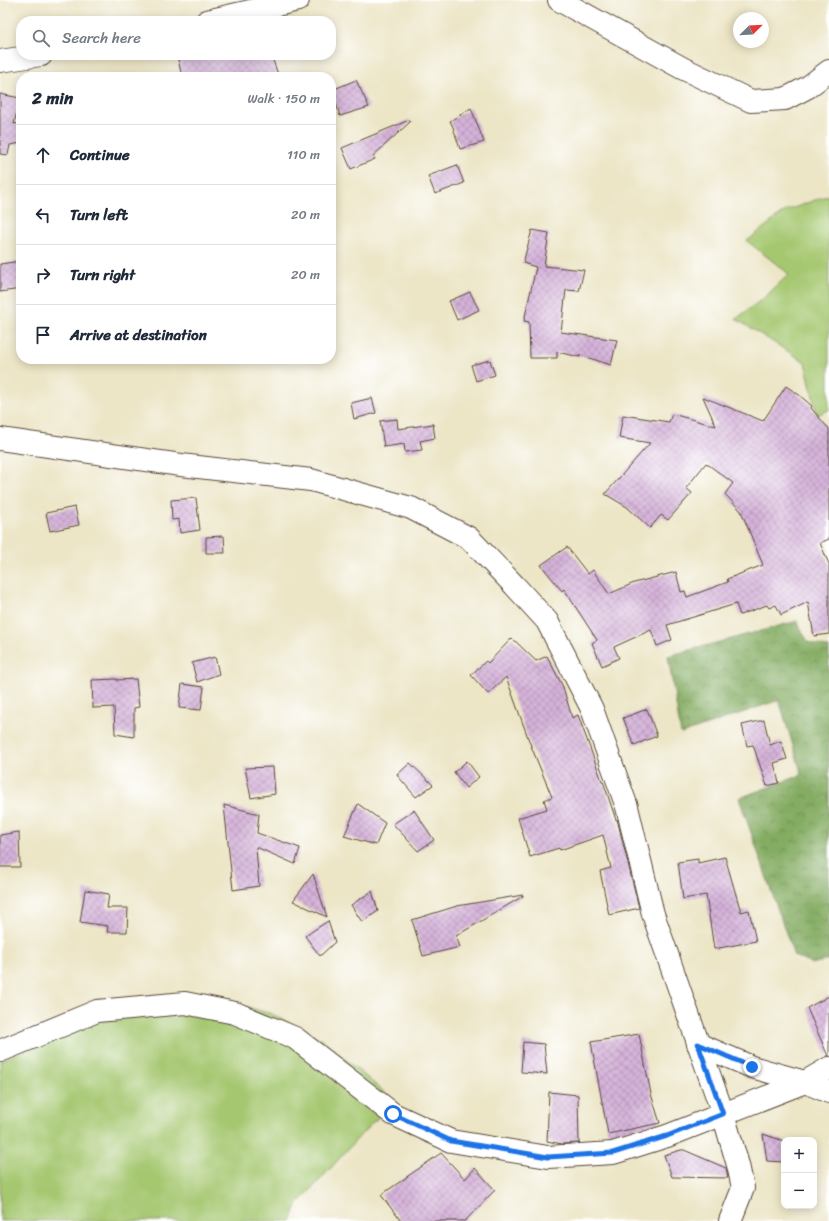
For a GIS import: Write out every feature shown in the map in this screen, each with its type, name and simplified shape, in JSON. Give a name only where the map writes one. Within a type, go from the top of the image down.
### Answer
[{"type":"street","points":[[229,16],[298,0]]},
{"type":"street","points":[[559,0],[682,68],[751,102],[785,99],[808,87],[829,71]]},
{"type":"street","points":[[0,61],[16,59]]},
{"type":"street","points":[[0,439],[181,465],[311,480],[411,508],[469,538],[547,621],[592,709],[627,807],[653,914],[723,1114],[738,1165],[742,1188],[730,1221]]},
{"type":"street","points":[[0,1051],[97,1011],[184,1002],[235,1013],[295,1038],[393,1114],[451,1141],[548,1157],[613,1153],[667,1136],[805,1082],[829,1068]]},
{"type":"street","points":[[698,1044],[752,1067],[805,1082],[829,1092]]},
{"type":"green space","points":[[829,195],[829,410],[817,415],[805,362],[736,319],[766,296],[789,274],[747,241],[785,211]]},
{"type":"green space","points":[[797,621],[808,642],[829,648],[829,960],[812,964],[794,956],[739,798],[802,775],[779,700],[681,734],[668,656]]},
{"type":"green space","points":[[229,1002],[272,1014],[321,1039],[396,1102],[370,1125],[297,1205],[291,1221],[0,1221],[0,1062],[3,1059],[102,1019]]},
{"type":"building","points":[[178,60],[273,60],[277,72],[181,72]]},
{"type":"building","points":[[356,80],[369,107],[340,116],[336,103],[336,88]]},
{"type":"building","points":[[0,94],[16,97],[16,115],[14,124],[16,124],[16,144],[10,145],[8,155],[0,154]]},
{"type":"building","points":[[471,108],[484,142],[460,149],[450,121]]},
{"type":"building","points":[[409,120],[410,122],[373,156],[375,159],[351,169],[342,148]]},
{"type":"building","points":[[457,165],[464,183],[435,194],[428,176]]},
{"type":"building","points":[[532,230],[549,233],[544,266],[584,270],[579,291],[566,290],[561,332],[617,340],[611,365],[580,355],[580,357],[557,352],[557,358],[530,358],[529,322],[524,321],[536,267],[523,263]]},
{"type":"building","points":[[16,262],[16,290],[0,292],[0,264]]},
{"type":"building","points":[[470,292],[479,310],[457,320],[449,301]]},
{"type":"building","points":[[490,360],[495,375],[476,381],[471,365]]},
{"type":"building","points":[[786,386],[812,406],[811,408],[829,429],[829,539],[820,543],[829,564],[829,634],[814,636],[808,602],[781,615],[776,605],[769,608],[767,605],[740,615],[736,604],[667,625],[672,640],[657,646],[651,630],[614,647],[619,658],[602,666],[592,643],[597,640],[564,589],[562,591],[541,565],[567,547],[588,574],[593,570],[609,594],[634,583],[676,572],[681,592],[685,591],[687,597],[728,582],[727,579],[763,565],[741,511],[725,494],[733,483],[706,463],[686,488],[692,493],[668,520],[661,515],[650,528],[627,507],[605,494],[650,443],[619,438],[623,415],[669,422],[672,414],[716,426],[703,397],[763,421]]},
{"type":"building","points":[[372,398],[376,413],[354,419],[351,403]]},
{"type":"building","points":[[397,419],[398,429],[433,424],[435,438],[420,441],[422,450],[405,452],[404,444],[384,447],[380,421]]},
{"type":"building","points":[[196,498],[200,530],[180,533],[179,519],[172,520],[171,500]]},
{"type":"building","points":[[75,507],[79,525],[50,531],[46,513]]},
{"type":"building","points":[[224,536],[225,553],[206,553],[206,537]]},
{"type":"building","points":[[512,638],[536,661],[547,656],[563,687],[572,718],[578,715],[616,820],[617,819],[639,908],[609,915],[600,871],[611,868],[603,835],[560,850],[559,848],[530,857],[518,818],[547,809],[544,800],[552,797],[531,746],[506,677],[488,694],[471,675],[486,661],[488,663]]},
{"type":"building","points":[[215,657],[219,674],[197,682],[192,663]]},
{"type":"building","points":[[136,679],[139,707],[134,708],[134,737],[115,734],[114,707],[93,708],[92,680]]},
{"type":"building","points":[[182,684],[204,687],[201,710],[179,708]]},
{"type":"building","points":[[647,709],[657,736],[634,745],[623,718]]},
{"type":"building","points":[[764,720],[770,745],[781,741],[787,759],[774,763],[779,783],[767,786],[753,745],[747,746],[742,725]]},
{"type":"building","points":[[467,761],[479,777],[466,788],[454,772]]},
{"type":"building","points":[[410,763],[433,785],[416,797],[397,775]]},
{"type":"building","points":[[273,767],[275,794],[251,798],[245,768]]},
{"type":"building","points":[[358,804],[385,823],[376,845],[344,836]]},
{"type":"building","points":[[224,805],[259,814],[257,833],[300,848],[295,864],[256,847],[259,886],[233,890]]},
{"type":"building","points":[[414,810],[434,840],[418,851],[393,824]]},
{"type":"building","points":[[19,832],[20,867],[0,867],[0,835]]},
{"type":"building","points":[[725,857],[741,912],[749,910],[756,941],[714,949],[706,895],[683,899],[678,862],[698,859],[698,863]]},
{"type":"building","points":[[313,874],[327,917],[293,901]]},
{"type":"building","points":[[85,890],[109,894],[107,908],[128,908],[127,932],[107,932],[108,926],[80,922]]},
{"type":"building","points":[[372,891],[378,911],[362,922],[351,905]]},
{"type":"building","points":[[523,895],[456,936],[460,947],[423,956],[412,920],[457,906]]},
{"type":"building","points":[[328,921],[335,942],[320,956],[305,936]]},
{"type":"building","points":[[829,996],[829,1056],[828,1056],[807,1008]]},
{"type":"building","points":[[639,1034],[651,1094],[660,1123],[608,1134],[591,1042]]},
{"type":"building","points":[[523,1042],[544,1044],[547,1074],[521,1072]]},
{"type":"building","points":[[549,1092],[578,1095],[579,1143],[562,1144],[547,1141]]},
{"type":"building","points":[[763,1134],[781,1140],[781,1162],[767,1161]]},
{"type":"building","points":[[681,1150],[726,1168],[728,1178],[672,1177],[664,1155]]},
{"type":"building","points":[[441,1153],[465,1179],[475,1168],[495,1190],[465,1221],[401,1221],[381,1195]]},
{"type":"route","points":[[393,1114],[451,1141],[548,1157],[613,1153],[667,1136],[723,1114],[698,1044],[752,1067]]}]
